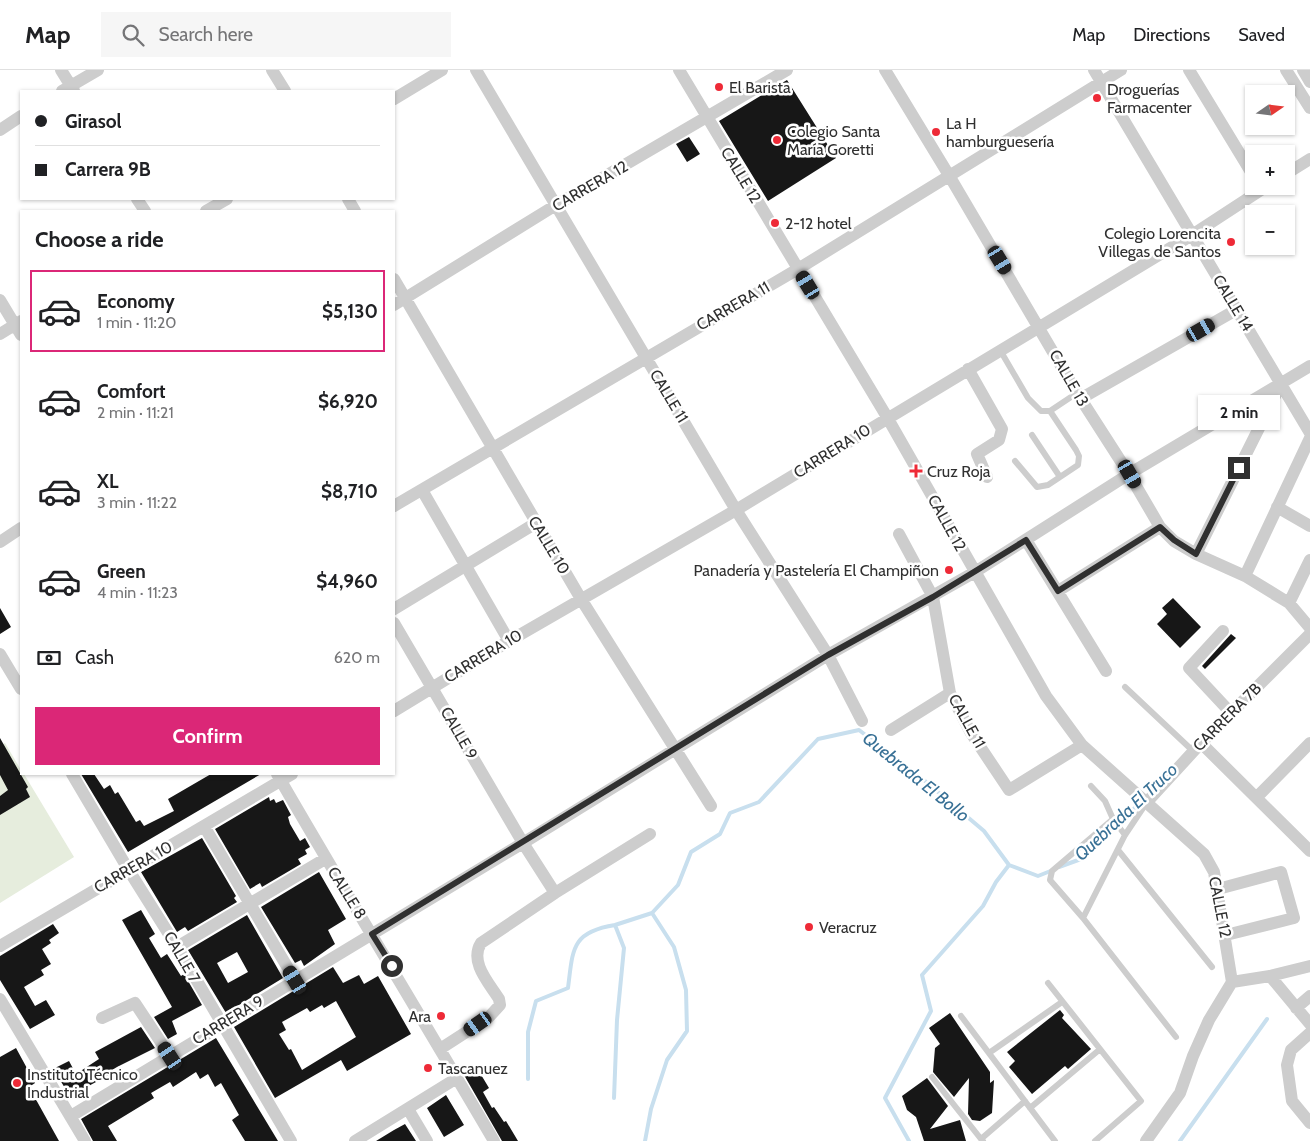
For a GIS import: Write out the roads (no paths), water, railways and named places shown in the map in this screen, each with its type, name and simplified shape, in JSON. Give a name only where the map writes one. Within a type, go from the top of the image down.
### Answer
[{"type":"street","points":[[61,70],[69,90],[98,70]]},
{"type":"street","points":[[272,70],[283,90]]},
{"type":"street","points":[[395,98],[442,70]]},
{"type":"street","name":"CALLE 11","points":[[476,70],[736,510],[828,655],[862,721]]},
{"type":"street","name":"CALLE 12","points":[[679,70],[887,417],[1046,696],[1082,745],[1204,854],[1214,872],[1218,890],[1232,982]]},
{"type":"street","name":"CARRERA 12","points":[[399,302],[556,205],[787,70]]},
{"type":"street","name":"CALLE 13","points":[[885,70],[1039,326],[1078,396],[1130,474],[1160,527],[1174,540],[1196,554],[1245,576],[1289,603],[1310,628]]},
{"type":"street","name":"CALLE 14","points":[[1094,70],[1236,310],[1282,383],[1310,433]]},
{"type":"street","name":"CARRERA 11","points":[[395,505],[645,357],[798,269],[1121,70]]},
{"type":"street","points":[[1189,70],[1245,162]]},
{"type":"street","points":[[1286,70],[1310,108]]},
{"type":"street","points":[[1303,70],[1310,82]]},
{"type":"street","points":[[0,130],[20,117]]},
{"type":"street","points":[[1295,168],[1310,159]]},
{"type":"street","name":"CARRERA 10","points":[[395,709],[509,640],[736,510],[1192,234],[1252,195]]},
{"type":"street","points":[[208,210],[225,200]]},
{"type":"street","name":"CALLE 10","points":[[395,284],[399,302],[491,448],[581,599],[710,806]]},
{"type":"street","points":[[0,300],[19,327],[0,334]]},
{"type":"street","points":[[1078,396],[1236,310]]},
{"type":"street","name":"CARRERA 9","points":[[70,1116],[523,843],[828,655],[933,597],[1130,474],[1310,366]]},
{"type":"street","points":[[968,369],[1002,429],[999,440],[977,454],[986,477]]},
{"type":"street","points":[[1196,554],[1282,383]]},
{"type":"street","points":[[1245,576],[1310,438]]},
{"type":"street","points":[[422,490],[509,640]]},
{"type":"street","points":[[1277,507],[1310,526]]},
{"type":"street","points":[[395,608],[536,523]]},
{"type":"street","points":[[1058,591],[1160,527]]},
{"type":"street","points":[[0,542],[20,529]]},
{"type":"street","name":"CALLE 11","points":[[899,534],[933,597],[950,693],[971,733],[1009,790],[1082,745]]},
{"type":"street","points":[[1026,540],[1106,671]]},
{"type":"street","points":[[1289,603],[1310,560]]},
{"type":"street","name":"CALLE 9","points":[[395,625],[523,843],[555,893]]},
{"type":"street","points":[[1223,631],[1189,668],[1231,713]]},
{"type":"street","name":"CARRERA 7B","points":[[1147,802],[1197,747],[1310,634]]},
{"type":"street","points":[[0,654],[20,686]]},
{"type":"street","points":[[891,730],[950,693]]},
{"type":"street","points":[[1257,797],[1310,745]]},
{"type":"street","points":[[1197,747],[1257,797],[1310,851]]},
{"type":"street","name":"CALLE 7","points":[[73,775],[177,947],[290,1141]]},
{"type":"street","name":"CARRERA 10","points":[[0,946],[204,826],[279,777]]},
{"type":"street","name":"CALLE 8","points":[[279,777],[325,859],[372,934],[494,1141]]},
{"type":"street","points":[[204,826],[295,980]]},
{"type":"street","points":[[440,1049],[488,1018],[500,1005],[499,999],[478,964],[477,950],[481,943],[555,893],[650,834]]},
{"type":"street","points":[[177,947],[248,903],[325,859]]},
{"type":"street","points":[[1218,890],[1281,872],[1294,918],[1226,935]]},
{"type":"street","points":[[1146,1141],[1180,1093],[1193,1056],[1209,1020],[1232,982],[1270,976],[1310,966]]},
{"type":"street","points":[[1270,976],[1310,1024]]},
{"type":"street","points":[[1296,1008],[1310,996]]},
{"type":"street","points":[[0,999],[85,1141]]},
{"type":"street","points":[[102,1018],[135,1003],[170,1056]]},
{"type":"street","points":[[1310,1034],[1291,1050],[1287,1065],[1292,1101],[1310,1123]]},
{"type":"street","points":[[355,1141],[457,1078]]},
{"type":"street","points":[[408,1109],[427,1141]]},
{"type":"lane","points":[[1000,350],[1028,398],[1041,411],[1050,411],[1078,396]]},
{"type":"lane","points":[[1015,461],[1036,487],[1042,487],[1078,465],[1079,456],[1050,411]]},
{"type":"lane","points":[[1032,435],[1060,477]]},
{"type":"lane","points":[[1125,688],[1197,747]]},
{"type":"lane","points":[[1091,786],[1106,801],[1113,820],[1125,835]]},
{"type":"lane","points":[[1083,918],[1125,835],[1147,802]]},
{"type":"lane","points":[[1113,820],[1052,871],[1050,876],[1052,884],[1083,918],[1176,1037]]},
{"type":"lane","points":[[1118,850],[1212,967]]},
{"type":"lane","points":[[1048,983],[1141,1101],[1095,1141]]},
{"type":"lane","points":[[989,1053],[1062,1002]]},
{"type":"lane","points":[[961,1016],[1055,1141]]},
{"type":"lane","points":[[1030,1108],[1099,1050]]},
{"type":"lane","points":[[932,1077],[982,1140],[1025,1101]]},
{"type":"waterway","name":"Quebrada El Bollo","points":[[645,1141],[651,1109],[667,1060],[687,1031],[686,990],[674,947],[652,913],[678,885],[691,852],[720,834],[730,813],[759,802],[818,739],[859,730],[925,781],[984,831],[1009,865]]},
{"type":"waterway","name":"Quebrada El Truco","points":[[1059,867],[1081,859],[1143,800]]},
{"type":"waterway","name":"Quebrada El Truco","points":[[909,1141],[885,1098],[931,1011],[922,975],[983,906],[996,882],[1009,865],[1038,876],[1053,870]]},
{"type":"waterway","points":[[614,1098],[617,1020],[624,948],[615,925],[652,913]]},
{"type":"waterway","points":[[528,1079],[528,1032],[536,1001],[568,988],[573,953],[582,938],[590,932],[615,925]]},
{"type":"waterway","points":[[1180,1141],[1267,1019]]},
{"type":"place","name":"El Barista","points":[[719,87]]},
{"type":"place","name":"Droguerías Farmacenter","points":[[1097,98]]},
{"type":"place","name":"La H hamburguesería","points":[[936,132]]},
{"type":"place","name":"Colegio Santa María Goretti","points":[[777,140]]},
{"type":"place","name":"2-12 hotel","points":[[775,223]]},
{"type":"place","name":"Colegio Lorencita Villegas de Santos","points":[[1231,242]]},
{"type":"place","name":"Cruz Roja","points":[[916,471]]},
{"type":"place","name":"Panadería y Pastelería El Champiñon","points":[[949,570]]},
{"type":"place","name":"Veracruz","points":[[809,927]]},
{"type":"place","name":"Ara","points":[[441,1016]]},
{"type":"place","name":"Tascanuez","points":[[428,1068]]},
{"type":"place","name":"Instituto Técnico Industrial","points":[[17,1083]]}]
